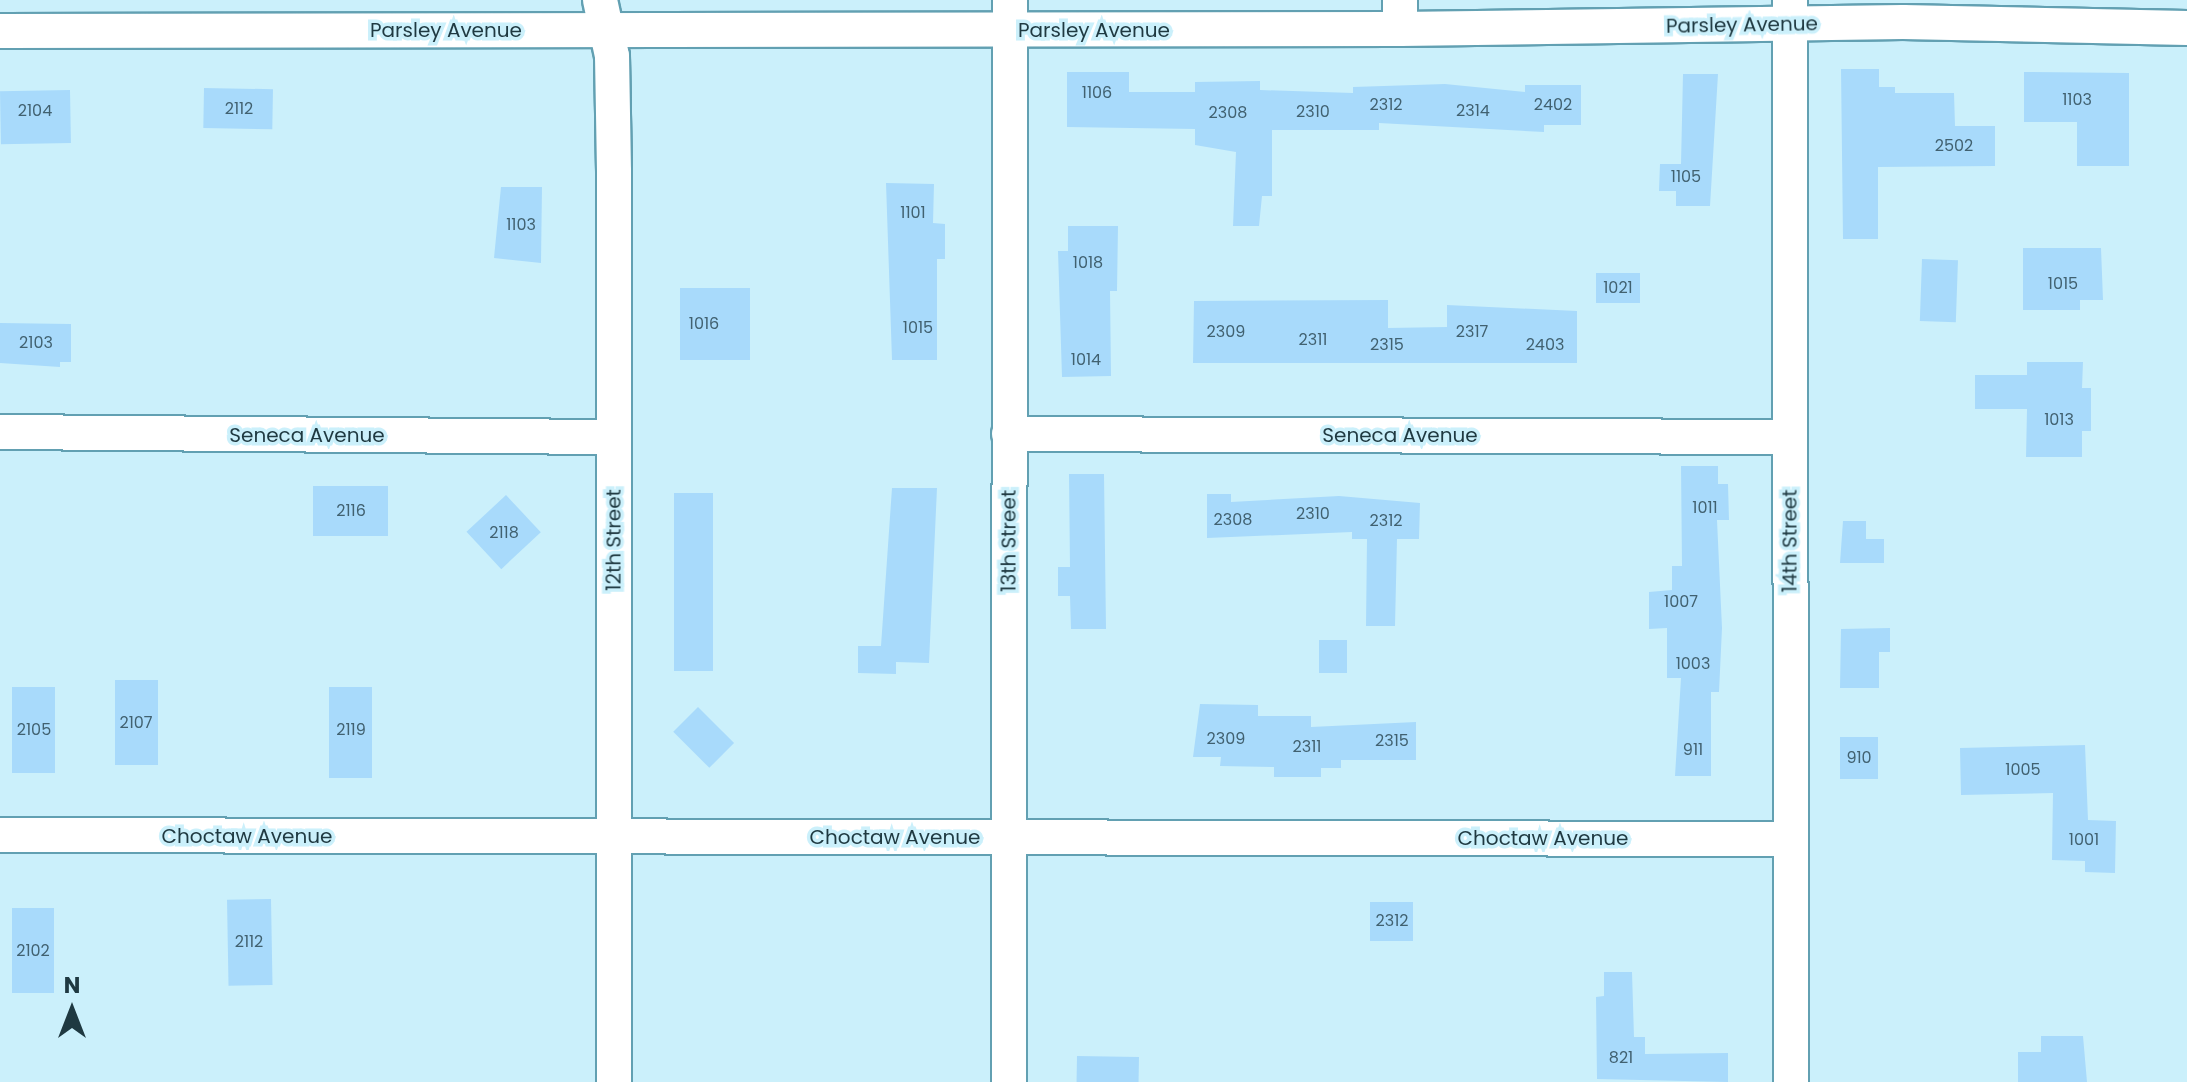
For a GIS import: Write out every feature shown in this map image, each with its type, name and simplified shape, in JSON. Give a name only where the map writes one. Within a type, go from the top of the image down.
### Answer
[{"type":"street","name":"Parsley Avenue","points":[[0,31],[604,15],[1790,12],[2187,28]]},
{"type":"street","name":"14th Street","points":[[1790,12],[1791,1082]]},
{"type":"street","name":"12th Street","points":[[604,15],[614,437],[614,1082]]},
{"type":"street","name":"13th Street","points":[[1009,1082],[1010,15]]},
{"type":"street","name":"Seneca Avenue","points":[[0,432],[614,437]]},
{"type":"street","name":"Seneca Avenue","points":[[1009,434],[1790,437]]},
{"type":"street","name":"Choctaw Avenue","points":[[0,835],[1791,839]]},
{"type":"building","points":[[1841,69],[1879,69],[1879,87],[1895,87],[1895,93],[1954,93],[1955,126],[1995,126],[1995,166],[1878,167],[1878,239],[1843,239]]},
{"type":"building","points":[[1067,72],[1129,72],[1129,92],[1195,92],[1195,82],[1260,81],[1260,90],[1353,93],[1353,87],[1445,84],[1525,92],[1525,85],[1581,85],[1581,125],[1544,125],[1544,132],[1379,123],[1379,130],[1272,130],[1272,196],[1262,196],[1259,226],[1233,226],[1236,152],[1195,145],[1195,129],[1067,127]]},
{"type":"building","points":[[2024,72],[2129,73],[2129,166],[2077,166],[2077,122],[2024,122]]},
{"type":"building","points":[[1683,74],[1718,74],[1710,206],[1676,206],[1676,191],[1659,191],[1660,164],[1681,164]]},
{"type":"building","points":[[204,88],[273,89],[272,129],[203,128]]},
{"type":"building","points":[[70,90],[71,143],[1,144],[0,91]]},
{"type":"building","points":[[886,183],[934,184],[933,223],[945,224],[945,259],[937,259],[937,360],[892,360]]},
{"type":"building","points":[[501,187],[542,187],[541,263],[494,258]]},
{"type":"building","points":[[1068,226],[1118,226],[1117,291],[1110,291],[1111,376],[1062,377],[1058,251],[1068,251]]},
{"type":"building","points":[[2023,248],[2101,248],[2103,300],[2080,300],[2080,310],[2023,310]]},
{"type":"building","points":[[1922,259],[1958,260],[1956,322],[1920,321]]},
{"type":"building","points":[[1596,273],[1640,273],[1640,303],[1596,303]]},
{"type":"building","points":[[680,288],[750,288],[750,360],[680,360]]},
{"type":"building","points":[[1388,300],[1388,328],[1447,327],[1447,305],[1577,311],[1577,363],[1193,363],[1194,301]]},
{"type":"building","points":[[0,323],[71,324],[71,362],[60,362],[60,367],[0,363]]},
{"type":"building","points":[[2027,362],[2083,362],[2082,388],[2091,388],[2091,431],[2082,431],[2082,457],[2026,457],[2027,409],[1975,409],[1975,375],[2027,375]]},
{"type":"building","points":[[1681,466],[1718,466],[1718,484],[1728,484],[1729,520],[1717,520],[1722,628],[1719,692],[1711,692],[1711,776],[1675,776],[1681,678],[1667,678],[1667,628],[1649,629],[1649,592],[1672,590],[1672,566],[1682,566]]},
{"type":"building","points":[[1069,474],[1104,474],[1106,629],[1071,629],[1070,596],[1058,596],[1058,567],[1070,567]]},
{"type":"building","points":[[313,486],[388,486],[388,536],[313,536]]},
{"type":"building","points":[[892,488],[937,488],[929,663],[896,662],[896,674],[858,673],[858,646],[881,646]]},
{"type":"building","points":[[674,493],[713,493],[713,671],[674,671]]},
{"type":"building","points":[[1207,494],[1231,494],[1231,502],[1339,496],[1420,503],[1419,539],[1397,539],[1395,626],[1366,626],[1367,539],[1352,539],[1352,532],[1207,538]]},
{"type":"building","points":[[506,495],[541,532],[501,569],[467,532]]},
{"type":"building","points":[[1843,521],[1866,521],[1866,539],[1884,539],[1884,563],[1840,563]]},
{"type":"building","points":[[1890,628],[1890,652],[1879,652],[1879,688],[1840,688],[1841,629]]},
{"type":"building","points":[[1319,640],[1347,640],[1347,673],[1319,673]]},
{"type":"building","points":[[115,680],[158,680],[158,765],[115,765]]},
{"type":"building","points":[[12,687],[55,687],[55,773],[12,773]]},
{"type":"building","points":[[329,687],[372,687],[372,778],[329,778]]},
{"type":"building","points":[[1200,704],[1258,705],[1258,716],[1311,716],[1311,727],[1416,722],[1416,760],[1341,760],[1341,768],[1321,768],[1321,777],[1274,777],[1274,767],[1220,766],[1221,757],[1193,757]]},
{"type":"building","points":[[698,707],[734,743],[709,768],[673,732]]},
{"type":"building","points":[[1840,737],[1878,737],[1878,779],[1840,779]]},
{"type":"building","points":[[2085,745],[2088,820],[2116,821],[2115,873],[2085,872],[2085,861],[2052,860],[2053,793],[1961,795],[1960,748]]},
{"type":"building","points":[[271,899],[273,985],[229,986],[227,900]]},
{"type":"building","points":[[1370,902],[1413,902],[1413,941],[1370,941]]},
{"type":"building","points":[[12,908],[54,908],[54,993],[12,993]]},
{"type":"building","points":[[1604,972],[1632,972],[1634,1037],[1645,1037],[1645,1054],[1728,1053],[1728,1082],[1597,1079],[1596,997],[1604,996]]},
{"type":"building","points":[[2041,1036],[2083,1036],[2087,1082],[2018,1082],[2018,1052],[2041,1052]]},
{"type":"building","points":[[1077,1056],[1139,1057],[1139,1082],[1077,1082]]}]
